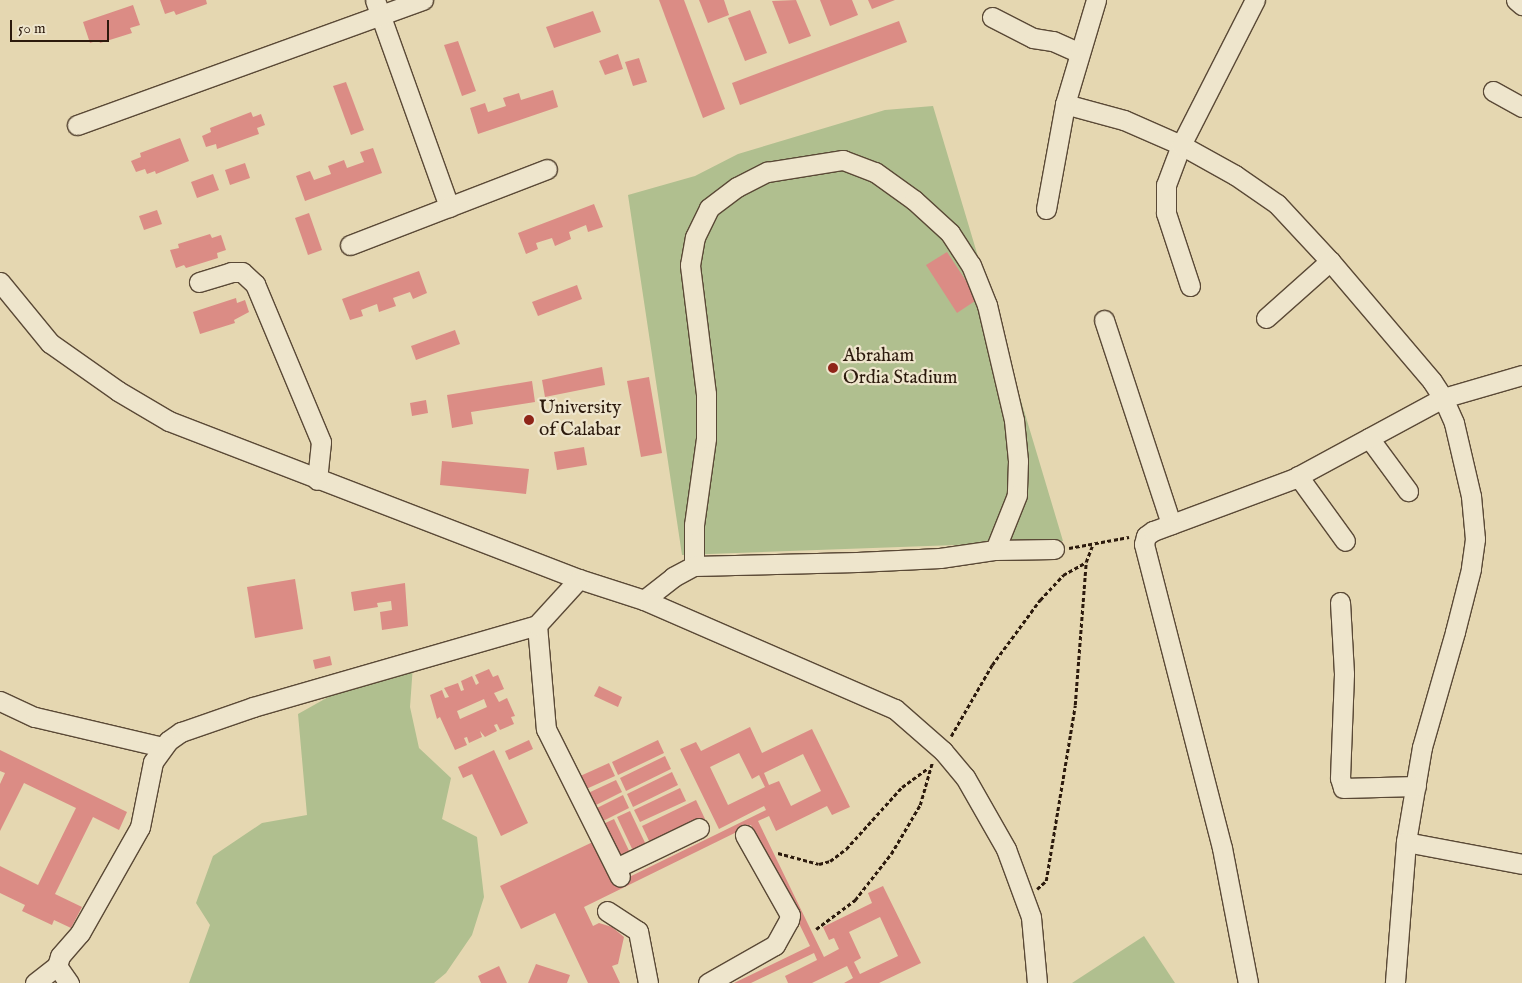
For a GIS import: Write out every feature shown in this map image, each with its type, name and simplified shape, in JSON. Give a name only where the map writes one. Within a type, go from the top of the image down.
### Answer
[{"type":"street","points":[[77,125],[378,8],[423,0]]},
{"type":"street","points":[[1046,209],[1065,104],[1078,52],[1096,0]]},
{"type":"street","points":[[1190,286],[1164,198],[1181,145],[1255,0]]},
{"type":"street","points":[[1516,0],[1522,5]]},
{"type":"street","points":[[378,8],[449,207]]},
{"type":"street","points":[[992,17],[1033,38],[1053,41],[1078,52]]},
{"type":"street","points":[[1493,91],[1522,107]]},
{"type":"street","points":[[1065,104],[1124,120],[1181,145],[1263,193],[1288,214],[1330,261],[1444,398],[1464,462],[1475,539],[1472,569],[1422,747],[1406,842],[1395,983]]},
{"type":"street","points":[[694,566],[706,394],[690,265],[695,237],[709,208],[737,187],[767,172],[843,160],[876,172],[914,200],[950,233],[971,265],[987,305],[1014,420],[1018,461],[1018,495],[995,550]]},
{"type":"street","points":[[350,245],[547,170]]},
{"type":"street","points":[[1266,318],[1330,261]]},
{"type":"street","points":[[200,282],[231,272],[242,272],[255,284],[322,442],[317,480]]},
{"type":"street","points":[[0,282],[50,343],[118,391],[169,421],[317,480],[579,579],[644,600],[902,714],[943,751],[965,777],[1006,849],[1031,917],[1037,983]]},
{"type":"street","points":[[1104,320],[1171,524]]},
{"type":"street","points":[[1248,983],[1222,848],[1168,628],[1144,544],[1152,531],[1263,493],[1444,398],[1522,375]]},
{"type":"street","points":[[1369,438],[1408,491]]},
{"type":"street","points":[[1298,476],[1345,541]]},
{"type":"street","points":[[644,600],[673,577],[694,566],[922,559],[995,550],[1054,550]]},
{"type":"street","points":[[35,983],[57,966],[60,956],[80,933],[140,827],[153,762],[163,747],[181,732],[253,707],[537,625],[579,579]]},
{"type":"street","points":[[1340,602],[1344,674],[1340,778],[1343,788],[1416,786]]},
{"type":"street","points":[[537,625],[546,729],[618,872],[699,828]]},
{"type":"street","points":[[0,701],[44,720],[163,747]]},
{"type":"street","points":[[708,983],[775,945],[789,920],[790,915],[745,835]]},
{"type":"street","points":[[1406,842],[1522,864]]},
{"type":"street","points":[[608,911],[638,931],[648,983]]},
{"type":"street","points":[[57,966],[69,983]]},
{"type":"path","points":[[1054,550],[1092,546],[1152,531]]},
{"type":"path","points":[[1023,897],[1046,881],[1075,705],[1086,562],[1092,546]]},
{"type":"path","points":[[778,852],[819,864],[830,861],[846,849],[902,788],[929,767]]},
{"type":"green space","name":"Abraham Ordia Stadium","points":[[933,106],[1063,541],[682,555],[628,195],[695,176],[738,154],[885,110]]},
{"type":"green space","points":[[413,665],[410,707],[419,748],[451,778],[442,819],[477,837],[484,897],[472,935],[446,973],[434,983],[189,983],[210,925],[196,903],[213,856],[262,823],[307,815],[298,714],[339,691]]},
{"type":"green space","points":[[1144,936],[1175,983],[1072,983]]},
{"type":"building","points":[[160,0],[206,0],[207,4],[176,15],[174,11],[165,14]]},
{"type":"building","points":[[659,0],[684,0],[725,109],[703,118]]},
{"type":"building","points":[[699,0],[724,0],[729,15],[708,23]]},
{"type":"building","points":[[796,0],[811,36],[789,44],[772,1]]},
{"type":"building","points":[[820,0],[852,0],[858,15],[830,26]]},
{"type":"building","points":[[868,0],[895,0],[872,9]]},
{"type":"building","points":[[133,5],[140,25],[130,28],[132,33],[100,43],[99,40],[90,43],[83,22]]},
{"type":"building","points":[[750,10],[767,53],[745,61],[728,18]]},
{"type":"building","points":[[593,11],[601,32],[554,48],[546,27]]},
{"type":"building","points":[[899,21],[907,42],[740,105],[732,83]]},
{"type":"building","points":[[458,41],[476,91],[462,96],[444,45]]},
{"type":"building","points":[[618,54],[623,69],[605,75],[599,61]]},
{"type":"building","points":[[639,58],[647,82],[633,86],[625,62]]},
{"type":"building","points":[[346,82],[364,130],[351,135],[333,86]]},
{"type":"building","points":[[553,90],[558,107],[478,134],[470,108],[485,103],[488,112],[506,106],[503,98],[519,93],[521,100]]},
{"type":"building","points":[[251,112],[253,117],[261,114],[265,125],[257,128],[259,134],[217,149],[216,144],[206,147],[202,136],[211,132],[210,128]]},
{"type":"building","points":[[180,138],[189,161],[156,174],[155,171],[147,174],[145,169],[136,172],[131,161],[141,157],[140,153]]},
{"type":"building","points":[[373,148],[382,173],[305,201],[296,176],[310,171],[314,180],[331,174],[328,166],[344,160],[347,168],[364,162],[360,152]]},
{"type":"building","points":[[245,163],[250,178],[230,185],[225,170]]},
{"type":"building","points":[[213,174],[219,190],[197,198],[191,182]]},
{"type":"building","points":[[594,204],[603,227],[588,232],[586,225],[569,232],[571,239],[555,246],[552,238],[536,243],[538,249],[526,254],[518,233]]},
{"type":"building","points":[[157,210],[162,224],[144,230],[139,216]]},
{"type":"building","points":[[309,213],[322,250],[308,255],[295,218]]},
{"type":"building","points":[[210,234],[212,238],[221,235],[226,250],[217,253],[218,258],[186,268],[184,265],[176,268],[170,250],[179,248],[178,244]]},
{"type":"building","points":[[947,252],[978,299],[957,313],[926,265]]},
{"type":"building","points":[[419,271],[427,293],[413,299],[410,292],[393,298],[396,306],[379,312],[377,304],[361,310],[363,316],[350,320],[342,299]]},
{"type":"building","points":[[577,285],[582,299],[538,316],[532,302]]},
{"type":"building","points":[[236,298],[237,303],[245,300],[249,312],[234,320],[235,323],[200,334],[193,312]]},
{"type":"building","points":[[455,330],[460,344],[416,360],[411,346]]},
{"type":"building","points":[[602,367],[605,385],[545,397],[542,380]]},
{"type":"building","points":[[649,377],[662,453],[641,457],[627,381]]},
{"type":"building","points":[[532,381],[535,402],[471,412],[473,424],[452,428],[447,395]]},
{"type":"building","points":[[426,400],[428,413],[412,416],[410,403]]},
{"type":"building","points":[[584,447],[587,465],[557,470],[554,452]]},
{"type":"building","points":[[442,461],[529,469],[526,494],[440,485]]},
{"type":"building","points":[[295,579],[303,629],[255,638],[247,587]]},
{"type":"building","points":[[405,583],[408,626],[382,630],[380,612],[392,610],[391,601],[377,603],[378,607],[354,611],[351,592]]},
{"type":"building","points":[[330,656],[332,665],[315,669],[313,660]]},
{"type":"building","points":[[489,669],[493,677],[498,675],[504,689],[494,693],[499,702],[507,698],[515,716],[511,717],[514,724],[500,730],[497,724],[494,725],[497,731],[485,737],[480,731],[482,737],[469,743],[467,737],[464,738],[467,745],[455,750],[440,717],[437,719],[430,695],[442,690],[445,698],[449,697],[444,688],[458,683],[461,691],[464,690],[461,681],[472,676],[476,685],[479,683],[475,675]],"holes":[[[484,699],[487,707],[460,719],[457,711]]]},
{"type":"building","points":[[599,686],[622,697],[618,707],[594,696]]},
{"type":"building","points":[[750,727],[762,753],[812,729],[850,807],[832,815],[827,806],[776,831],[769,816],[758,821],[824,957],[839,949],[834,938],[829,940],[823,927],[872,903],[868,893],[883,886],[921,963],[879,983],[844,983],[853,978],[847,966],[812,983],[788,983],[785,976],[817,960],[814,953],[751,983],[734,983],[810,946],[751,825],[584,907],[593,926],[599,923],[612,927],[624,937],[618,964],[612,966],[620,983],[588,983],[555,913],[521,929],[500,886],[597,840],[617,883],[766,810],[764,806],[719,829],[680,749],[696,742],[701,751]],"holes":[[[739,753],[752,779],[759,775],[765,787],[728,805],[710,767]],[[803,754],[821,791],[791,806],[779,781],[769,785],[764,773]],[[880,917],[898,956],[860,974],[854,962],[861,958],[849,932]]]},
{"type":"building","points":[[529,740],[533,749],[509,760],[505,751]]},
{"type":"building","points":[[658,740],[664,753],[618,775],[612,762]]},
{"type":"building","points":[[0,750],[127,812],[119,830],[93,817],[55,894],[82,907],[71,928],[54,920],[52,925],[22,911],[25,905],[0,893],[0,866],[38,885],[76,808],[24,783],[0,831],[0,784],[5,773],[0,771]]},
{"type":"building","points":[[494,750],[528,823],[501,836],[472,774],[463,778],[458,767]]},
{"type":"building","points":[[665,756],[671,769],[626,791],[620,778]]},
{"type":"building","points":[[609,763],[615,776],[584,790],[578,777]]},
{"type":"building","points":[[672,772],[678,785],[633,807],[627,794]]},
{"type":"building","points":[[616,780],[622,792],[592,807],[586,794]]},
{"type":"building","points":[[680,788],[686,801],[640,822],[634,810]]},
{"type":"building","points":[[623,795],[629,808],[599,823],[593,810]]},
{"type":"building","points":[[696,800],[705,819],[651,845],[642,826]]},
{"type":"building","points":[[630,811],[648,849],[635,855],[617,817]]},
{"type":"building","points":[[614,819],[632,857],[619,863],[601,825]]},
{"type":"building","points":[[536,964],[570,975],[567,983],[528,983]]},
{"type":"building","points":[[499,966],[507,983],[481,983],[478,976]]},
{"type":"place","name":"Abraham Ordia Stadium","points":[[833,368]]},
{"type":"place","name":"University of Calabar","points":[[529,420]]}]
